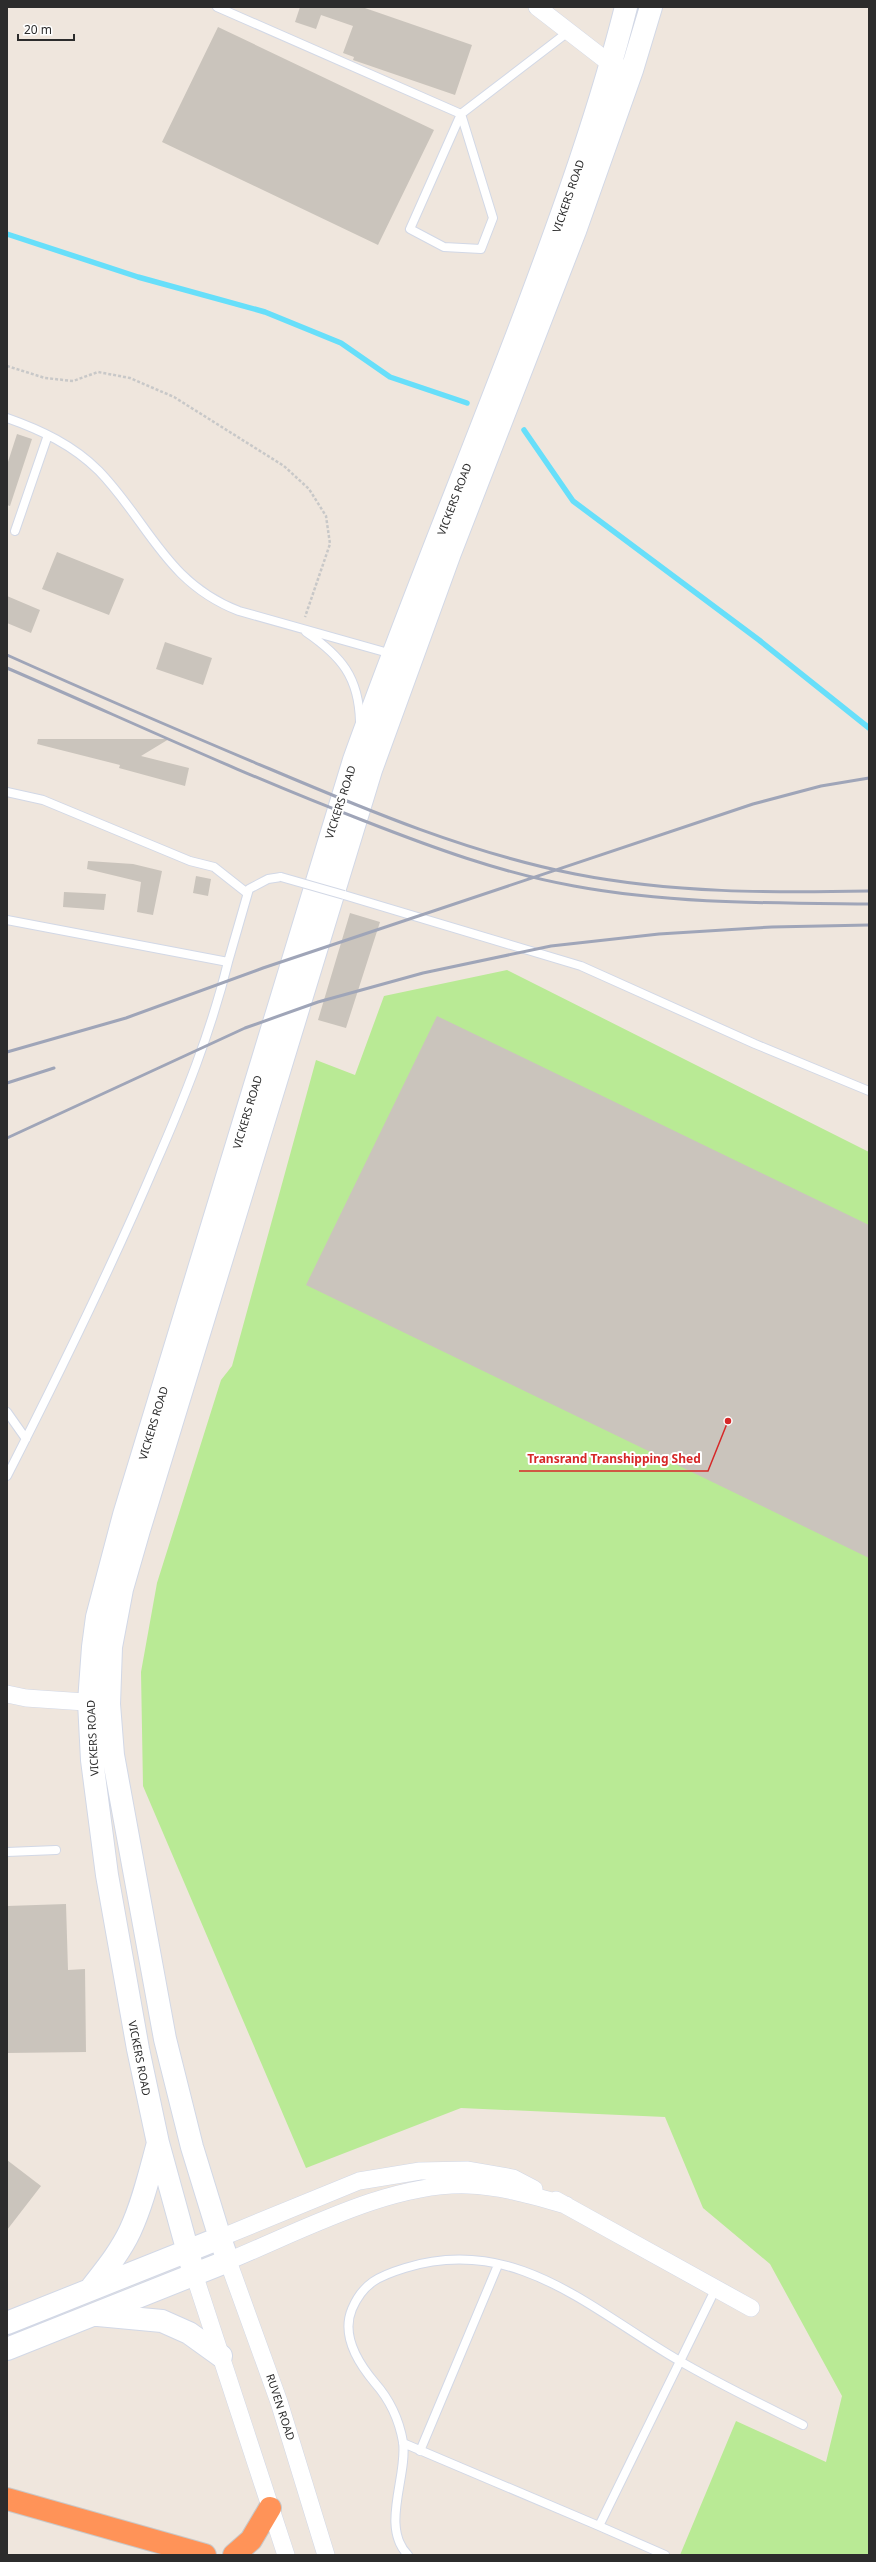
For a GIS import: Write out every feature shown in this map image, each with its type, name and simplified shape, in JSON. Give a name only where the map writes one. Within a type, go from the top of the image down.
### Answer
[{"type":"highway","points":[[7,2499],[205,2555]]},
{"type":"highway","points":[[234,2555],[251,2540],[270,2508]]},
{"type":"main road","name":"VICKERS ROAD","points":[[622,68],[626,7]]},
{"type":"main road","name":"VICKERS ROAD","points":[[194,2274],[158,2143],[138,2049],[107,1876],[96,1805],[99,1703],[97,1617],[124,1515],[321,863],[360,742],[400,652],[558,224],[622,68],[651,7]]},
{"type":"main road","name":"VICKERS ROAD","points":[[228,2261],[192,2147],[165,2038],[121,1803],[99,1703],[122,1589],[371,770],[400,652]]},
{"type":"main road","points":[[91,2288],[115,2258],[129,2233],[138,2211],[158,2143]]},
{"type":"main road","points":[[7,2323],[91,2288],[220,2238]]},
{"type":"main road","points":[[7,2349],[228,2261]]},
{"type":"main road","points":[[94,2315],[162,2321],[189,2333],[220,2356]]},
{"type":"street","points":[[537,7],[568,32],[622,68]]},
{"type":"street","points":[[7,1694],[26,1698],[99,1703]]},
{"type":"street","points":[[220,2238],[359,2181],[420,2170],[468,2170],[513,2178],[566,2205],[751,2308]]},
{"type":"street","points":[[228,2261],[368,2203],[425,2188],[475,2186],[512,2190],[566,2205]]},
{"type":"street","name":"RUVEN ROAD","points":[[228,2261],[280,2402],[326,2555]]},
{"type":"street","points":[[194,2274],[286,2555]]},
{"type":"lane","points":[[217,7],[461,114],[493,218],[481,248],[444,247],[410,229],[461,114],[568,32]]},
{"type":"lane","points":[[7,418],[48,435],[69,446],[99,471],[163,554],[191,585],[215,602],[301,628],[400,652]]},
{"type":"lane","points":[[16,531],[48,435]]},
{"type":"lane","points":[[301,628],[328,647],[345,664],[354,688],[360,711],[360,742]]},
{"type":"lane","points":[[7,792],[43,800],[190,860],[214,867],[247,893]]},
{"type":"lane","points":[[7,1476],[99,1293],[168,1135],[217,1008],[247,893],[256,884],[268,879],[281,877],[357,898],[581,966],[755,1044],[869,1091]]},
{"type":"lane","points":[[7,920],[228,962]]},
{"type":"lane","points":[[7,1412],[26,1439]]},
{"type":"lane","points":[[7,1852],[56,1850]]},
{"type":"lane","points":[[408,2555],[395,2531],[403,2443],[393,2407],[361,2366],[352,2345],[349,2316],[359,2293],[374,2280],[425,2262],[449,2258],[479,2260],[526,2271],[583,2298],[634,2335],[681,2362],[802,2425]]},
{"type":"lane","points":[[420,2451],[498,2265]]},
{"type":"lane","points":[[600,2526],[716,2288]]},
{"type":"lane","points":[[403,2443],[665,2555]]},
{"type":"path","points":[[7,366],[45,378],[73,381],[98,372],[130,378],[174,397],[284,466],[309,489],[326,516],[330,544],[301,628]]},
{"type":"green space","points":[[507,970],[869,1152],[869,2555],[680,2555],[736,2421],[826,2462],[842,2396],[770,2264],[703,2208],[665,2117],[461,2108],[306,2168],[143,1786],[141,1672],[157,1583],[221,1380],[232,1366],[316,1060],[355,1075],[384,996]]},
{"type":"building","points":[[300,7],[362,7],[472,45],[455,95],[353,60],[354,57],[343,53],[353,26],[321,15],[316,29],[295,22]]},
{"type":"building","points":[[218,27],[434,130],[378,245],[162,142]]},
{"type":"building","points":[[17,434],[32,439],[10,506],[7,505],[7,465]]},
{"type":"building","points":[[57,552],[124,579],[109,615],[42,589]]},
{"type":"building","points":[[7,596],[40,610],[31,633],[7,623]]},
{"type":"building","points":[[165,642],[212,658],[203,685],[156,669]]},
{"type":"building","points":[[38,739],[169,739],[141,756],[189,768],[185,786],[119,768],[120,765],[37,744]]},
{"type":"building","points":[[88,861],[133,864],[162,871],[153,915],[137,912],[141,882],[87,869]]},
{"type":"building","points":[[196,876],[211,879],[208,896],[193,893]]},
{"type":"building","points":[[64,892],[106,894],[104,910],[63,907]]},
{"type":"building","points":[[350,913],[380,922],[346,1028],[318,1020]]},
{"type":"building","points":[[437,1016],[869,1225],[869,1558],[306,1285]]},
{"type":"building","points":[[66,1904],[68,1970],[85,1969],[86,2052],[7,2053],[7,1906]]},
{"type":"building","points":[[7,2160],[41,2186],[7,2230]]},
{"type":"waterway","points":[[7,234],[138,277],[265,312],[341,343],[390,377],[467,403]]},
{"type":"waterway","points":[[524,430],[573,501],[759,640],[869,728]]},
{"type":"railway","points":[[7,655],[171,727],[345,800],[458,843],[497,855],[575,874],[648,885],[758,892],[869,891]]},
{"type":"railway","points":[[7,668],[228,765],[317,802],[388,830],[493,867],[547,881],[611,892],[647,896],[721,901],[869,904]]},
{"type":"railway","points":[[7,1052],[126,1018],[263,968],[753,804],[821,786],[869,778]]},
{"type":"railway","points":[[7,1138],[245,1028],[318,1002],[423,973],[551,946],[659,934],[772,927],[869,925]]},
{"type":"railway","points":[[7,1083],[54,1068]]},
{"type":"place","name":"Transrand Transhipping Shed","points":[[728,1421]]}]
